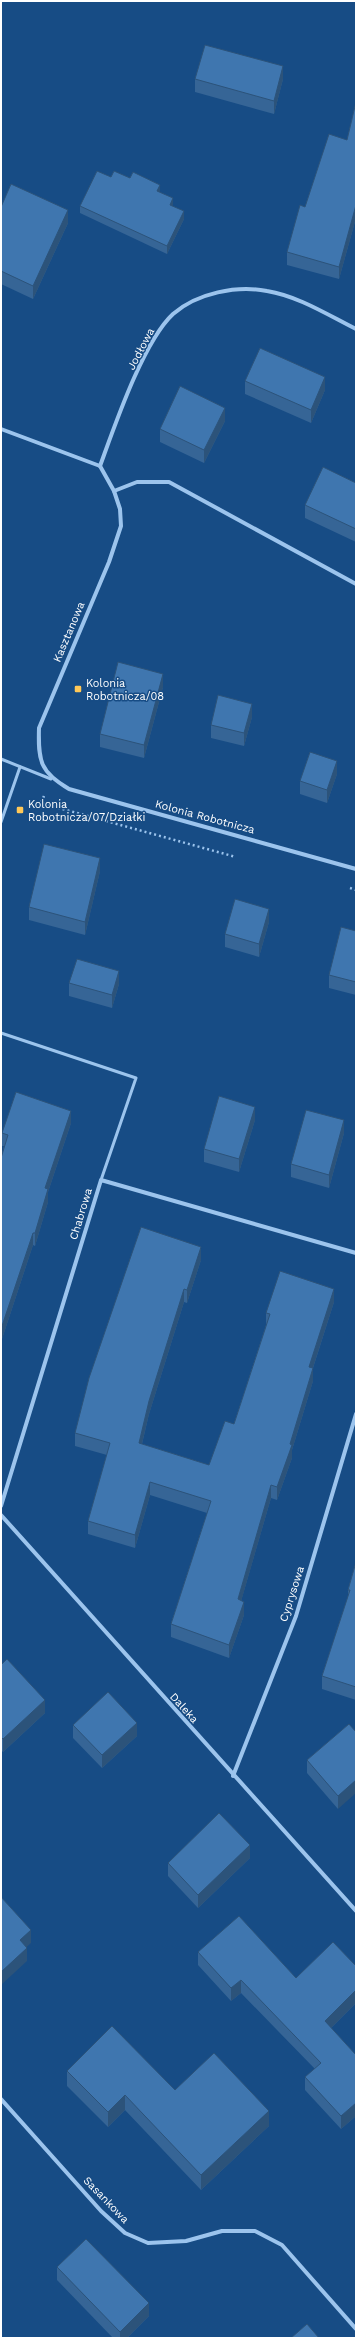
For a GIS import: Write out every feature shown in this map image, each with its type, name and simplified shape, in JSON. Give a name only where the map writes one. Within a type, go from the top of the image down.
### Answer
[{"type":"street","name":"Jodłowa","points":[[100,466],[118,417],[155,337],[174,314],[198,299],[225,290],[267,290],[297,300],[356,329]]},
{"type":"street","points":[[1,429],[100,466]]},
{"type":"street","name":"Kasztanowa","points":[[51,779],[42,766],[38,744],[39,728],[109,562],[121,526],[120,510],[114,491],[100,466]]},
{"type":"street","points":[[114,491],[137,482],[168,482],[356,584]]},
{"type":"street","name":"Kolonia Robotnicza","points":[[51,779],[69,789],[356,868]]},
{"type":"street","name":"Chabrowa","points":[[1,1506],[101,1180],[356,1253]]},
{"type":"street","name":"Cyprysowa","points":[[233,1776],[296,1616],[356,1414]]},
{"type":"street","name":"Daleka","points":[[1,1516],[233,1776],[356,1911]]},
{"type":"street","name":"Sasankowa","points":[[1,2099],[101,2211],[125,2233],[148,2243],[186,2241],[222,2231],[255,2231],[282,2245],[356,2330]]},
{"type":"lane","points":[[1,759],[51,779]]},
{"type":"lane","points":[[1,822],[20,766]]},
{"type":"lane","points":[[1,1033],[136,1078],[101,1180]]},
{"type":"building","points":[[205,45],[283,66],[274,101],[195,79]]},
{"type":"building","points":[[356,102],[356,205],[339,267],[287,252],[300,205],[305,207],[329,134],[347,140]]},
{"type":"building","points":[[97,171],[111,177],[114,171],[130,178],[133,172],[160,185],[157,191],[173,198],[170,205],[184,211],[167,246],[80,206]]},
{"type":"building","points":[[11,184],[68,210],[33,286],[1,271],[1,207]]},
{"type":"building","points":[[260,348],[325,377],[311,410],[245,381]]},
{"type":"building","points":[[180,386],[225,408],[204,450],[160,429]]},
{"type":"building","points":[[323,467],[356,483],[356,529],[305,505]]},
{"type":"building","points":[[118,662],[163,674],[144,745],[100,734]]},
{"type":"building","points":[[218,695],[252,704],[244,733],[211,725]]},
{"type":"building","points":[[310,752],[337,761],[327,790],[300,781]]},
{"type":"building","points":[[44,844],[100,858],[85,922],[29,907]]},
{"type":"building","points":[[235,899],[269,909],[259,944],[225,934]]},
{"type":"building","points":[[341,927],[356,931],[356,982],[329,975]]},
{"type":"building","points":[[77,959],[119,971],[112,995],[69,983]]},
{"type":"building","points":[[16,1092],[71,1111],[45,1188],[48,1189],[35,1233],[33,1233],[1,1329],[1,1158],[8,1135],[2,1133]]},
{"type":"building","points":[[219,1096],[255,1107],[239,1159],[204,1149]]},
{"type":"building","points":[[306,1110],[344,1120],[329,1175],[291,1164]]},
{"type":"building","points":[[141,1227],[201,1247],[187,1290],[184,1289],[149,1401],[139,1443],[209,1465],[225,1421],[234,1424],[270,1314],[266,1313],[280,1271],[334,1289],[309,1367],[313,1368],[290,1444],[292,1445],[277,1487],[271,1485],[238,1599],[244,1602],[229,1645],[171,1624],[211,1501],[150,1482],[135,1535],[88,1521],[110,1443],[75,1433],[89,1378]]},
{"type":"building","points":[[356,1562],[356,1687],[322,1676],[350,1590],[348,1590]]},
{"type":"building","points":[[7,1659],[45,1700],[3,1739],[1,1737],[1,1665]]},
{"type":"building","points":[[108,1692],[137,1723],[102,1755],[73,1725]]},
{"type":"building","points":[[349,1724],[356,1732],[356,1780],[338,1796],[307,1760]]},
{"type":"building","points":[[219,1813],[250,1845],[198,1895],[168,1863]]},
{"type":"building","points":[[1,1897],[31,1930],[20,1940],[27,1948],[1,1972]]},
{"type":"building","points":[[239,1916],[296,1978],[333,1942],[356,1966],[356,1990],[325,2021],[356,2055],[356,2103],[341,2116],[305,2077],[321,2063],[241,1980],[231,1988],[198,1952]]},
{"type":"building","points":[[112,2026],[175,2090],[214,2053],[269,2111],[201,2175],[125,2095],[108,2112],[67,2071]]},
{"type":"building","points":[[86,2239],[149,2303],[120,2332],[57,2267]]},
{"type":"building","points":[[307,2324],[319,2338],[291,2338]]},
{"type":"place","name":"Kolonia Robotnicza/08","points":[[78,689]]},
{"type":"place","name":"Kolonia Robotnicza/07/Działki","points":[[20,810]]}]
